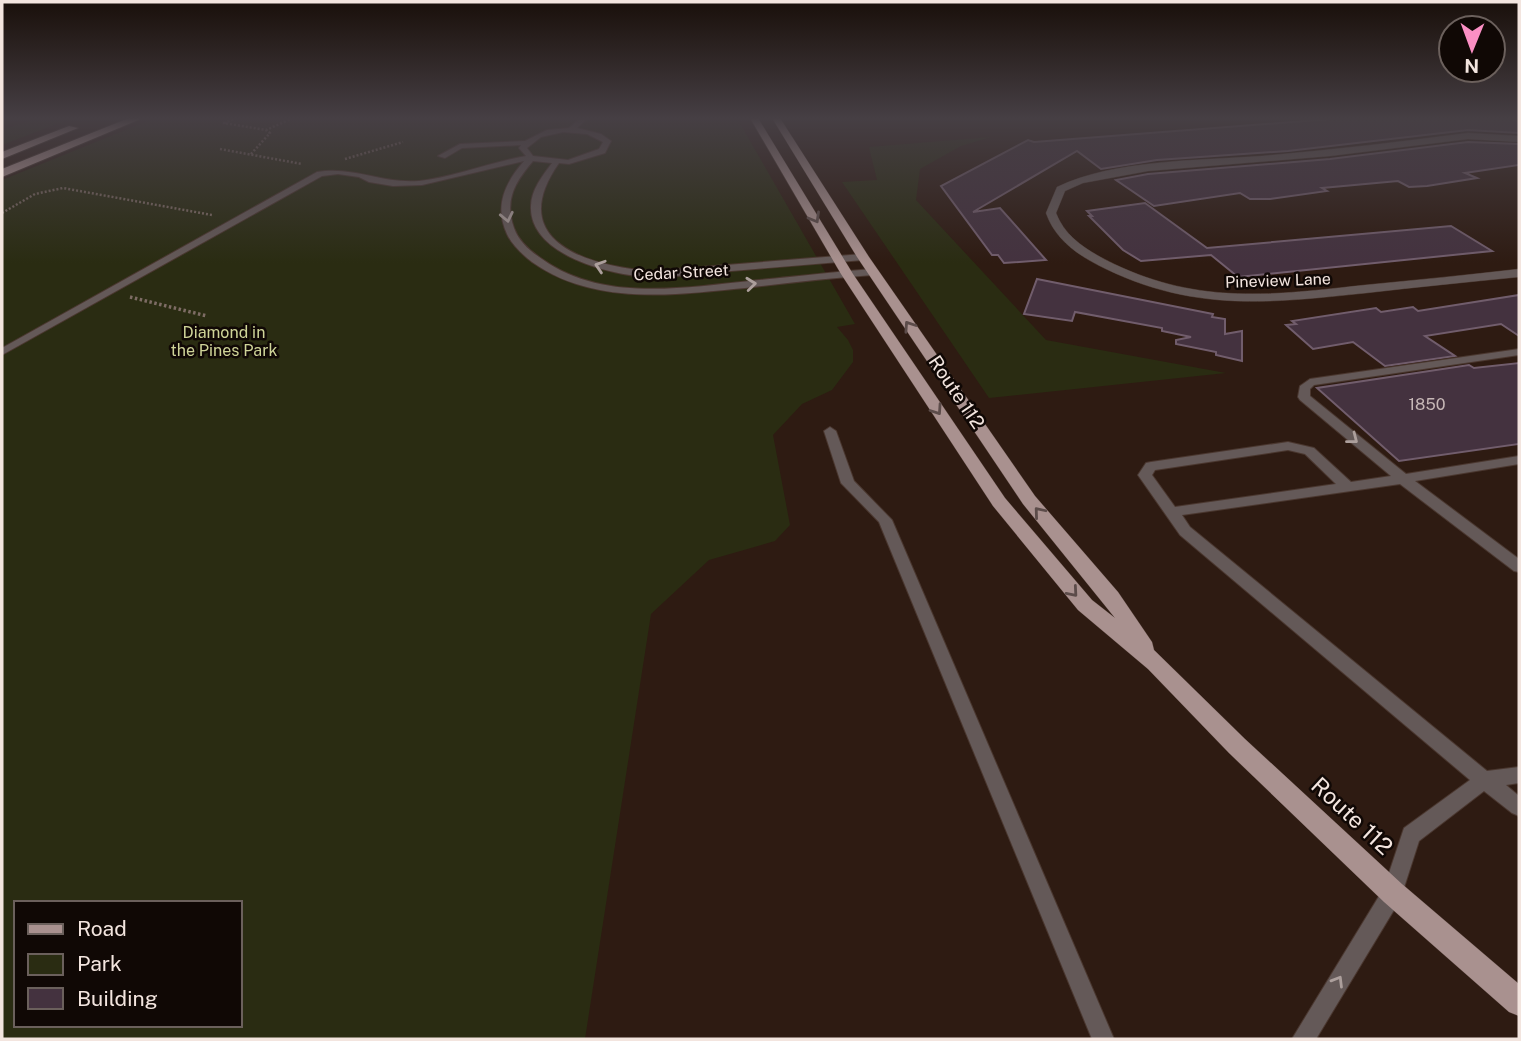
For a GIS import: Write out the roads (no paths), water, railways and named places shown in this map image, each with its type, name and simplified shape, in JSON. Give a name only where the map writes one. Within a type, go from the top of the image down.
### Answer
[{"type":"main road","name":"Route 112","points":[[783,167],[838,259],[999,502],[1085,605],[1155,663],[1237,746],[1393,893],[1519,1002]]},
{"type":"main road","name":"Route 112","points":[[806,167],[863,257],[1028,500],[1111,597],[1155,663]]},
{"type":"street","name":"Pineview Lane","points":[[1165,167],[1080,180],[1061,189],[1051,213],[1057,229],[1086,255],[1132,277],[1169,289],[1218,298],[1280,299],[1519,273]]},
{"type":"lane","points":[[2,352],[303,182],[328,171],[361,175],[393,184],[422,183],[494,167]]},
{"type":"lane","name":"Cedar Street","points":[[524,167],[514,178],[504,198],[506,220],[514,240],[536,261],[589,285],[625,291],[674,291],[873,272]]},
{"type":"lane","name":"Cedar Street","points":[[552,167],[539,186],[534,209],[542,229],[563,249],[595,265],[625,273],[652,275],[863,257]]},
{"type":"lane","points":[[708,270],[715,287]]},
{"type":"lane","points":[[1519,352],[1310,382],[1304,388],[1304,397],[1312,407],[1519,567]]},
{"type":"lane","points":[[830,431],[848,483],[885,520],[1103,1039]]},
{"type":"lane","points":[[1349,488],[1309,451],[1288,446],[1151,466],[1144,475],[1185,531],[1519,807]]},
{"type":"lane","points":[[1172,512],[1349,488],[1519,460]]},
{"type":"lane","points":[[1303,1039],[1393,893],[1411,835],[1484,780],[1519,775]]},
{"type":"park label","name":"Diamond in the Pines Park","points":[[224,341]]}]
